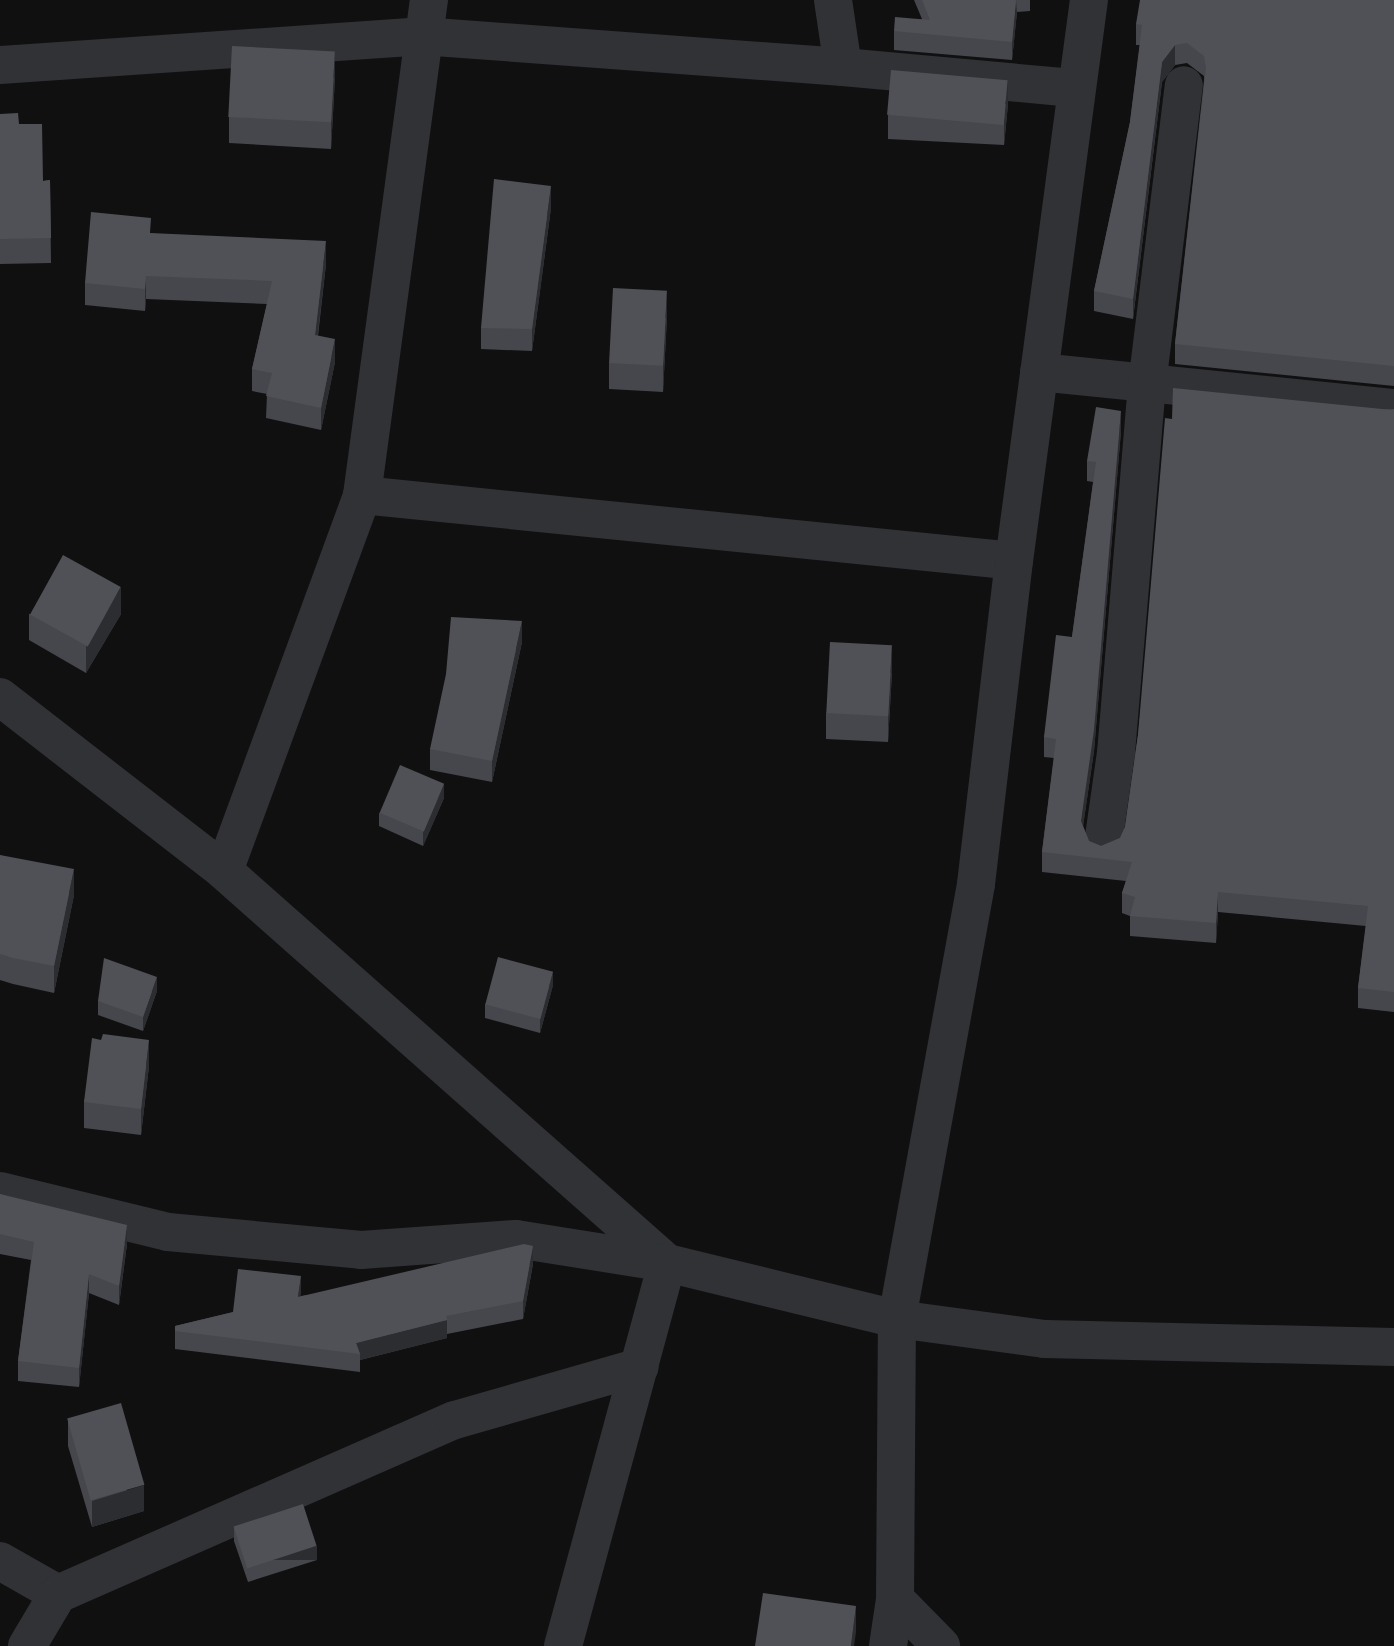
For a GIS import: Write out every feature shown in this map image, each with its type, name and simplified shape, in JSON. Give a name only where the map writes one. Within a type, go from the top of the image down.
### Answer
[{"type":"street","points":[[832,0],[843,67]]},
{"type":"street","points":[[888,1646],[895,1599],[897,1319],[976,884],[1038,372],[1089,0]]},
{"type":"street","points":[[223,871],[362,495],[425,18]]},
{"type":"street","points":[[0,65],[425,18],[843,67],[1076,89]]},
{"type":"street","points":[[1104,844],[1116,753],[1147,385],[1184,85]]},
{"type":"street","points":[[1038,372],[1394,408]]},
{"type":"street","points":[[362,495],[1014,561]]},
{"type":"street","points":[[0,697],[223,871],[667,1263]]},
{"type":"street","points":[[0,1191],[168,1232],[361,1250],[516,1239],[667,1263],[897,1319],[1045,1339],[1394,1347]]},
{"type":"street","points":[[563,1646],[667,1263]]},
{"type":"street","points":[[27,1646],[58,1594],[455,1420],[640,1367]]},
{"type":"street","points":[[0,1561],[58,1594]]},
{"type":"street","points":[[895,1599],[941,1646]]},
{"type":"building","points":[[922,0],[1016,0],[1012,42],[894,31],[895,17],[930,20]]},
{"type":"building","points":[[1140,0],[1394,0],[1394,366],[1175,344],[1206,68],[1204,56],[1187,43],[1175,45],[1162,62],[1133,299],[1094,291],[1130,122],[1142,25],[1136,24]]},
{"type":"building","points":[[232,46],[335,51],[331,122],[228,117]]},
{"type":"building","points":[[891,70],[1008,80],[1004,125],[887,115]]},
{"type":"building","points":[[18,113],[19,124],[42,124],[43,181],[50,180],[51,238],[0,239],[0,114]]},
{"type":"building","points":[[494,179],[551,186],[532,329],[481,328]]},
{"type":"building","points":[[91,212],[151,218],[150,233],[326,241],[315,335],[335,339],[321,408],[266,396],[272,373],[252,369],[272,281],[146,276],[145,289],[85,283]]},
{"type":"building","points":[[613,288],[667,291],[663,366],[609,363]]},
{"type":"building","points":[[1173,388],[1394,409],[1394,992],[1358,988],[1368,906],[1218,892],[1216,923],[1130,916],[1135,897],[1122,893],[1132,862],[1042,852],[1056,739],[1044,737],[1056,635],[1072,637],[1096,462],[1087,461],[1096,407],[1121,411],[1094,730],[1081,821],[1089,841],[1101,846],[1120,838],[1125,827],[1138,735],[1165,418],[1172,419]]},
{"type":"building","points":[[63,555],[121,587],[88,646],[30,614]]},
{"type":"building","points":[[451,617],[522,621],[492,761],[430,749],[446,674]]},
{"type":"building","points":[[830,642],[892,645],[888,716],[826,713]]},
{"type":"building","points":[[400,765],[444,784],[424,832],[380,813]]},
{"type":"building","points":[[0,855],[74,869],[54,966],[0,954]]},
{"type":"building","points":[[498,957],[553,972],[540,1019],[485,1004]]},
{"type":"building","points":[[104,958],[157,977],[143,1017],[98,1001]]},
{"type":"building","points":[[103,1034],[149,1040],[141,1109],[84,1102],[92,1038],[101,1040]]},
{"type":"building","points":[[0,1194],[127,1225],[119,1286],[89,1274],[79,1368],[18,1361],[34,1242],[0,1234]]},
{"type":"building","points":[[524,1244],[533,1246],[523,1301],[446,1316],[447,1320],[356,1343],[360,1354],[175,1331],[175,1326],[233,1312],[238,1269],[301,1276],[298,1297]]},
{"type":"building","points":[[121,1403],[144,1485],[91,1500],[67,1418]]},
{"type":"building","points":[[303,1504],[317,1546],[247,1568],[234,1527]]},
{"type":"building","points":[[763,1593],[856,1606],[851,1646],[755,1646]]}]
